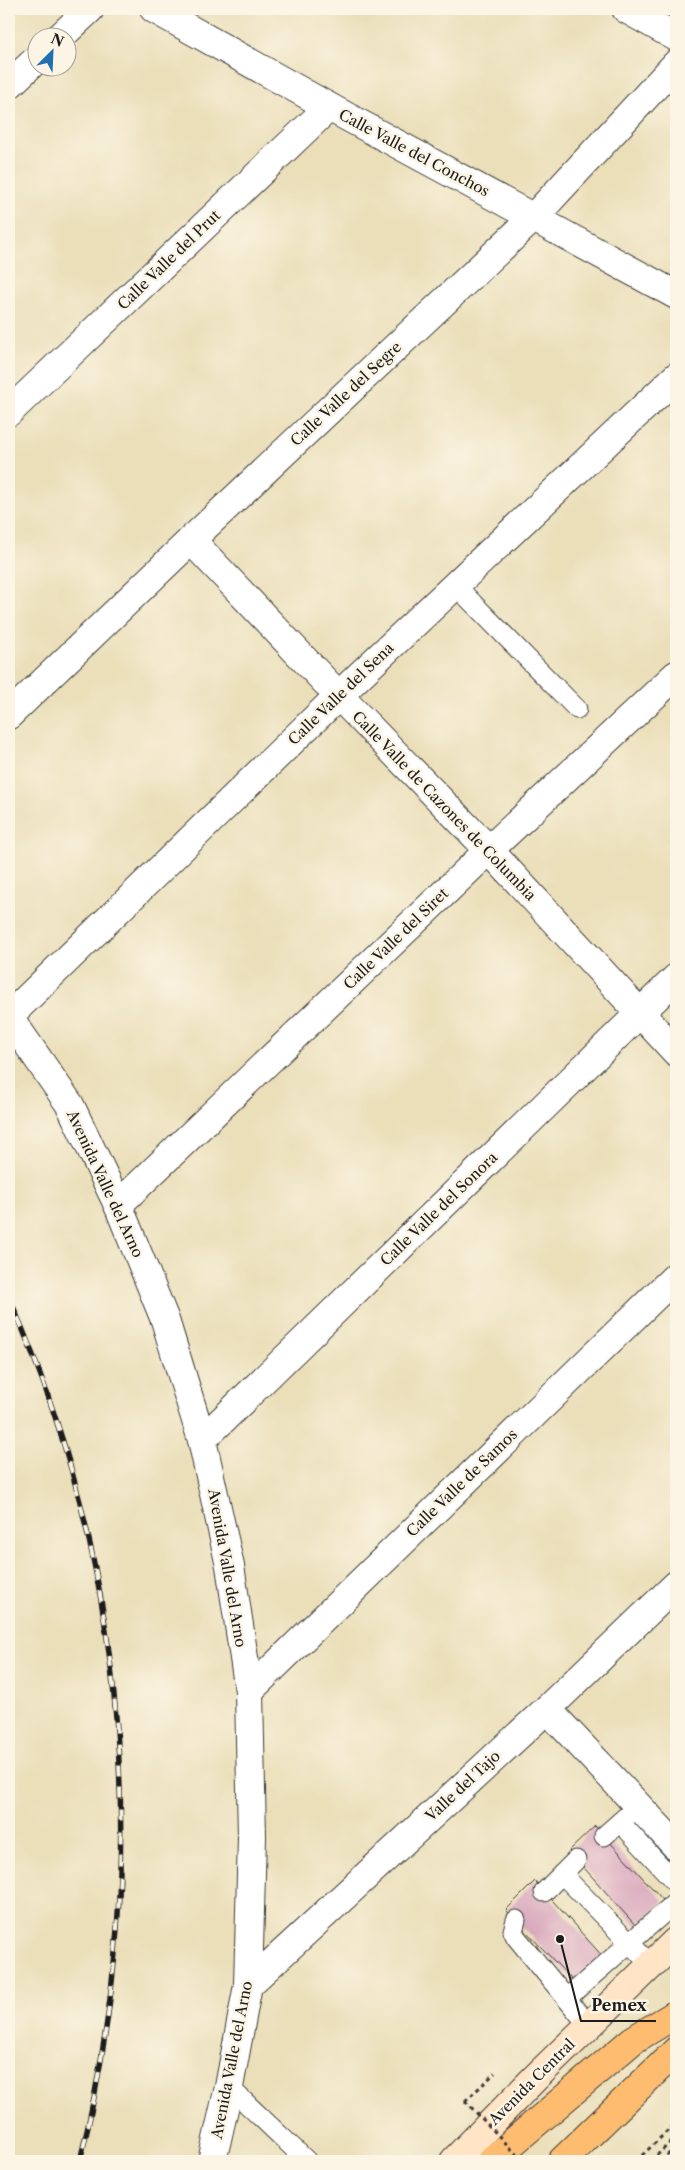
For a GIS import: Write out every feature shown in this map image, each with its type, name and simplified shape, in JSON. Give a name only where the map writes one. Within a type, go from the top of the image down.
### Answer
[{"type":"highway","points":[[491,2161],[633,2040],[676,2014]]},
{"type":"highway","points":[[562,2161],[676,2051]]},
{"type":"main road","name":"Avenida Central","points":[[454,2161],[676,1941]]},
{"type":"street","points":[[70,28],[90,9]]},
{"type":"street","name":"Calle Valle del Conchos","points":[[154,9],[329,107],[676,295]]},
{"type":"street","points":[[626,9],[676,37]]},
{"type":"street","name":"Calle Valle del Segre","points":[[9,715],[191,540],[534,217],[676,64]]},
{"type":"street","points":[[9,85],[28,67]]},
{"type":"street","name":"Calle Valle del Prut","points":[[9,412],[329,107]]},
{"type":"street","name":"Calle Valle del Sena","points":[[9,1016],[339,696],[676,377]]},
{"type":"street","name":"Calle Valle de Cazones de Columbia","points":[[191,540],[489,850],[676,1052]]},
{"type":"street","name":"Calle Valle del Siret","points":[[118,1205],[489,850],[676,675]]},
{"type":"street","name":"Calle Valle del Sonora","points":[[202,1440],[676,978]]},
{"type":"street","name":"Avenida Valle del Arno","points":[[9,1016],[70,1105],[118,1205],[164,1320],[202,1440],[230,1566],[249,1691],[252,1837],[248,1985],[229,2087],[212,2161]]},
{"type":"street","name":"Calle Valle de Samos","points":[[249,1691],[676,1276]]},
{"type":"street","name":"Valle del Tajo","points":[[248,1985],[547,1710],[676,1585]]},
{"type":"street","points":[[547,1710],[629,1815],[676,1846]]},
{"type":"lane","points":[[456,586],[577,709]]},
{"type":"lane","points":[[604,1836],[629,1815],[676,1883]]},
{"type":"lane","points":[[544,1892],[576,1860]]},
{"type":"lane","points":[[562,1874],[651,1965]]},
{"type":"lane","points":[[567,1998],[676,1902]]},
{"type":"lane","points":[[516,1920],[513,1931],[516,1937],[589,2026]]},
{"type":"lane","points":[[229,2087],[306,2161]]},
{"type":"path","points":[[501,2068],[465,2101],[523,2161]]},
{"type":"path","points":[[636,2161],[676,2123]]},
{"type":"path","points":[[651,2161],[676,2137]]},
{"type":"path","points":[[662,2161],[676,2147]]},
{"type":"building","points":[[595,1826],[664,1901],[636,1926],[569,1851]]},
{"type":"building","points":[[535,1881],[604,1958],[575,1983],[506,1910]]},
{"type":"railway","points":[[9,1297],[50,1401],[81,1507],[103,1614],[116,1723],[121,1832],[116,1942],[102,2052],[80,2161]]},
{"type":"place","name":"Pemex","points":[[560,1939]]}]
